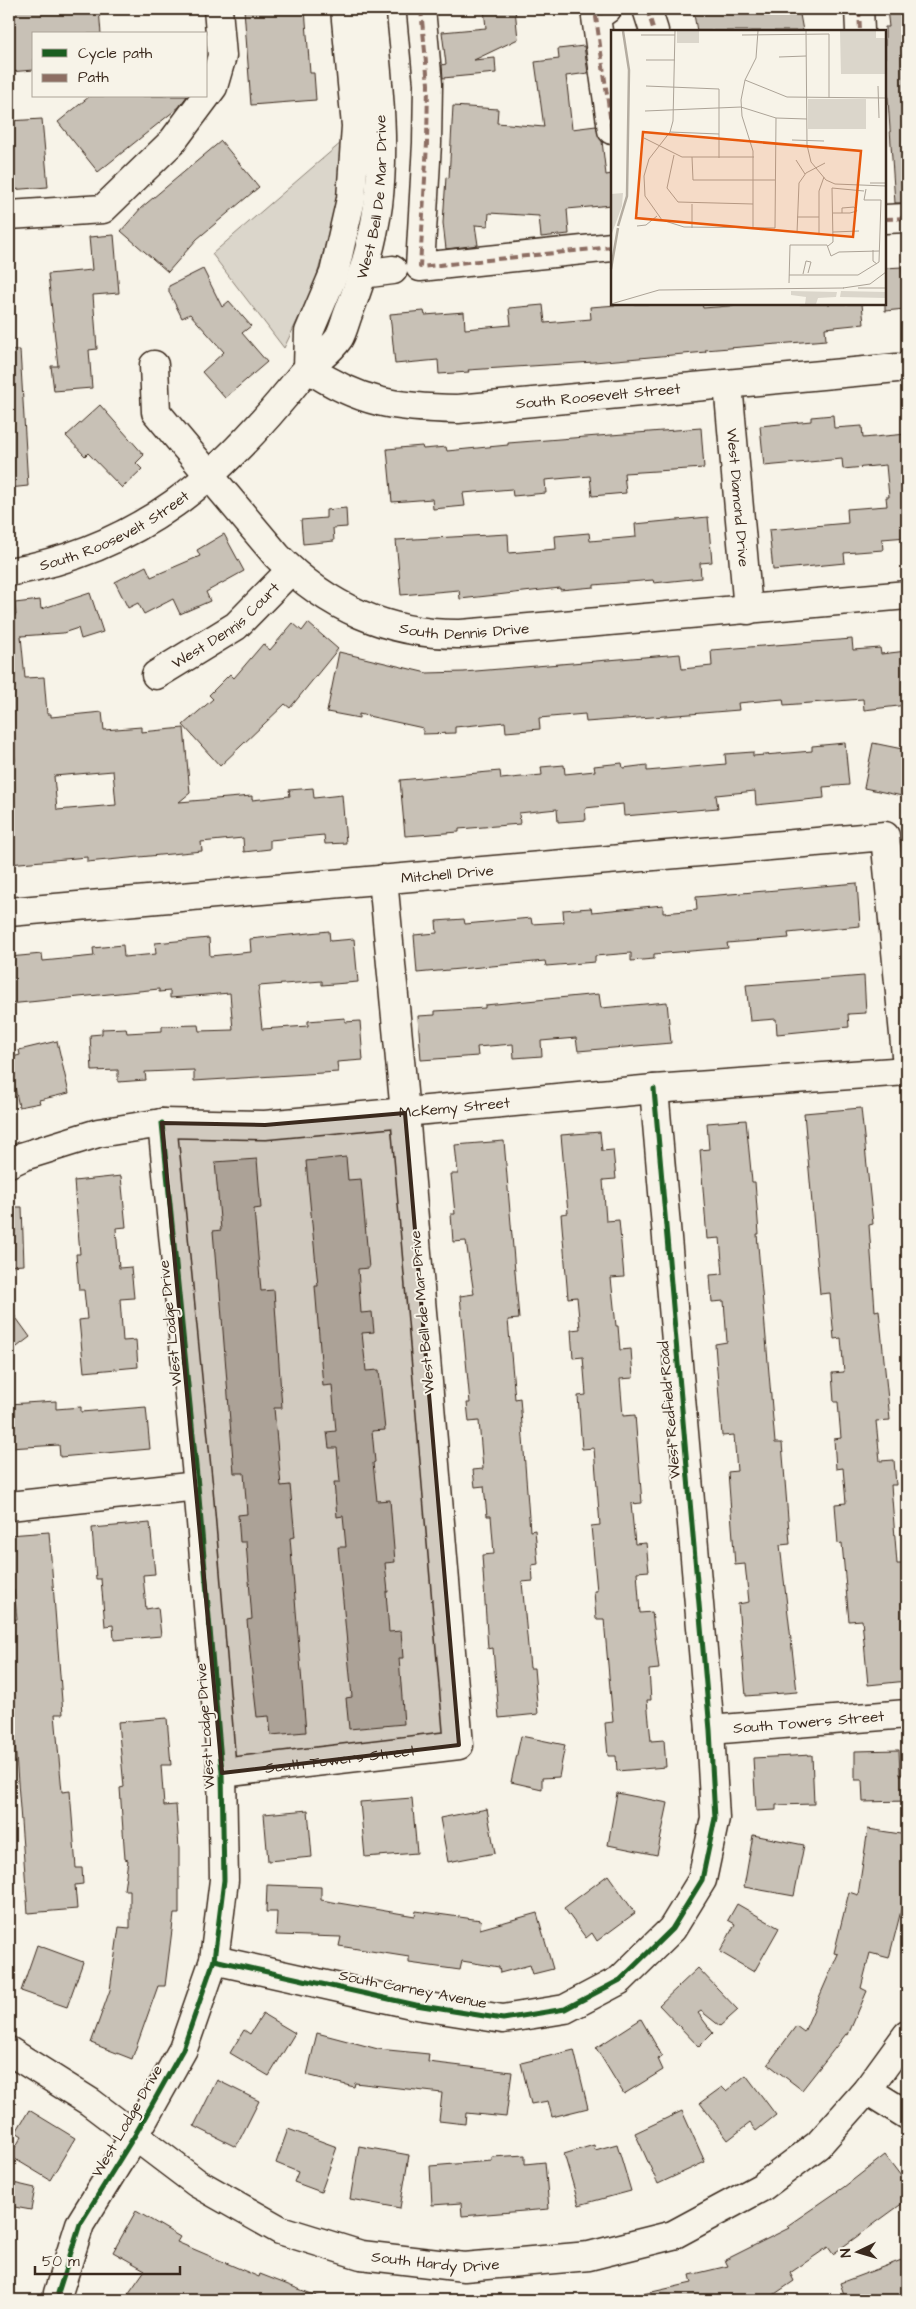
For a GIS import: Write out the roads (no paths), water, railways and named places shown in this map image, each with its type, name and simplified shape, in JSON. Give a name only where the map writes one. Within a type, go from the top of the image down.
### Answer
[{"type":"street","points":[[208,95],[214,87],[222,56],[218,9]]},
{"type":"street","name":"West Bell De Mar Drive","points":[[308,368],[309,332],[334,273],[351,199],[356,126],[345,9]]},
{"type":"street","name":"West Bell De Mar Drive","points":[[212,475],[265,421],[308,368],[338,339],[362,274],[378,205],[381,158],[381,110],[371,9]]},
{"type":"street","points":[[421,9],[428,94],[420,267],[611,247]]},
{"type":"street","points":[[607,9],[596,16],[611,123]]},
{"type":"street","points":[[647,9],[654,30]]},
{"type":"street","points":[[859,9],[860,30]]},
{"type":"street","points":[[9,215],[103,208],[172,142],[206,98]]},
{"type":"street","points":[[886,219],[907,218]]},
{"type":"street","points":[[362,274],[393,270]]},
{"type":"street","name":"South Dennis Drive","points":[[154,365],[156,412],[212,475],[291,570],[326,597],[346,609],[393,627],[426,634],[484,633],[907,595]]},
{"type":"street","name":"South Roosevelt Street","points":[[308,368],[329,382],[356,395],[411,408],[493,407],[897,368]]},
{"type":"street","name":"West Diamond Drive","points":[[728,384],[748,610]]},
{"type":"street","name":"South Roosevelt Street","points":[[9,572],[54,563],[110,542],[162,514],[212,475]]},
{"type":"street","name":"West Dennis Court","points":[[156,675],[236,626],[291,570]]},
{"type":"street","name":"Mitchell Drive","points":[[9,912],[885,836],[907,1066]]},
{"type":"street","name":"West Bell de Mar Drive","points":[[382,879],[405,1113],[459,1745]]},
{"type":"street","name":"McKemy Street","points":[[9,1163],[24,1156],[98,1133],[162,1122],[265,1125],[654,1089],[907,1071]]},
{"type":"street","name":"West Redfield Road","points":[[654,1089],[710,1730]]},
{"type":"street","name":"West Lodge Drive","points":[[58,2293],[80,2224],[135,2135],[183,2049],[214,1960],[224,1880],[222,1773],[198,1486],[162,1122]]},
{"type":"street","points":[[9,1506],[198,1486]]},
{"type":"street","name":"South Towers Street","points":[[710,1730],[907,1714]]},
{"type":"street","name":"South Carney Avenue","points":[[214,1960],[416,2005],[503,2019],[565,2009],[620,1980],[672,1930],[702,1880],[715,1818],[710,1730]]},
{"type":"street","name":"South Towers Street","points":[[222,1773],[459,1745]]},
{"type":"street","points":[[907,2035],[867,2090],[907,2115]]},
{"type":"street","name":"South Hardy Drive","points":[[9,2051],[90,2102],[197,2183],[280,2230],[361,2255],[464,2267],[589,2256],[673,2235],[762,2187],[811,2150],[867,2090]]}]
